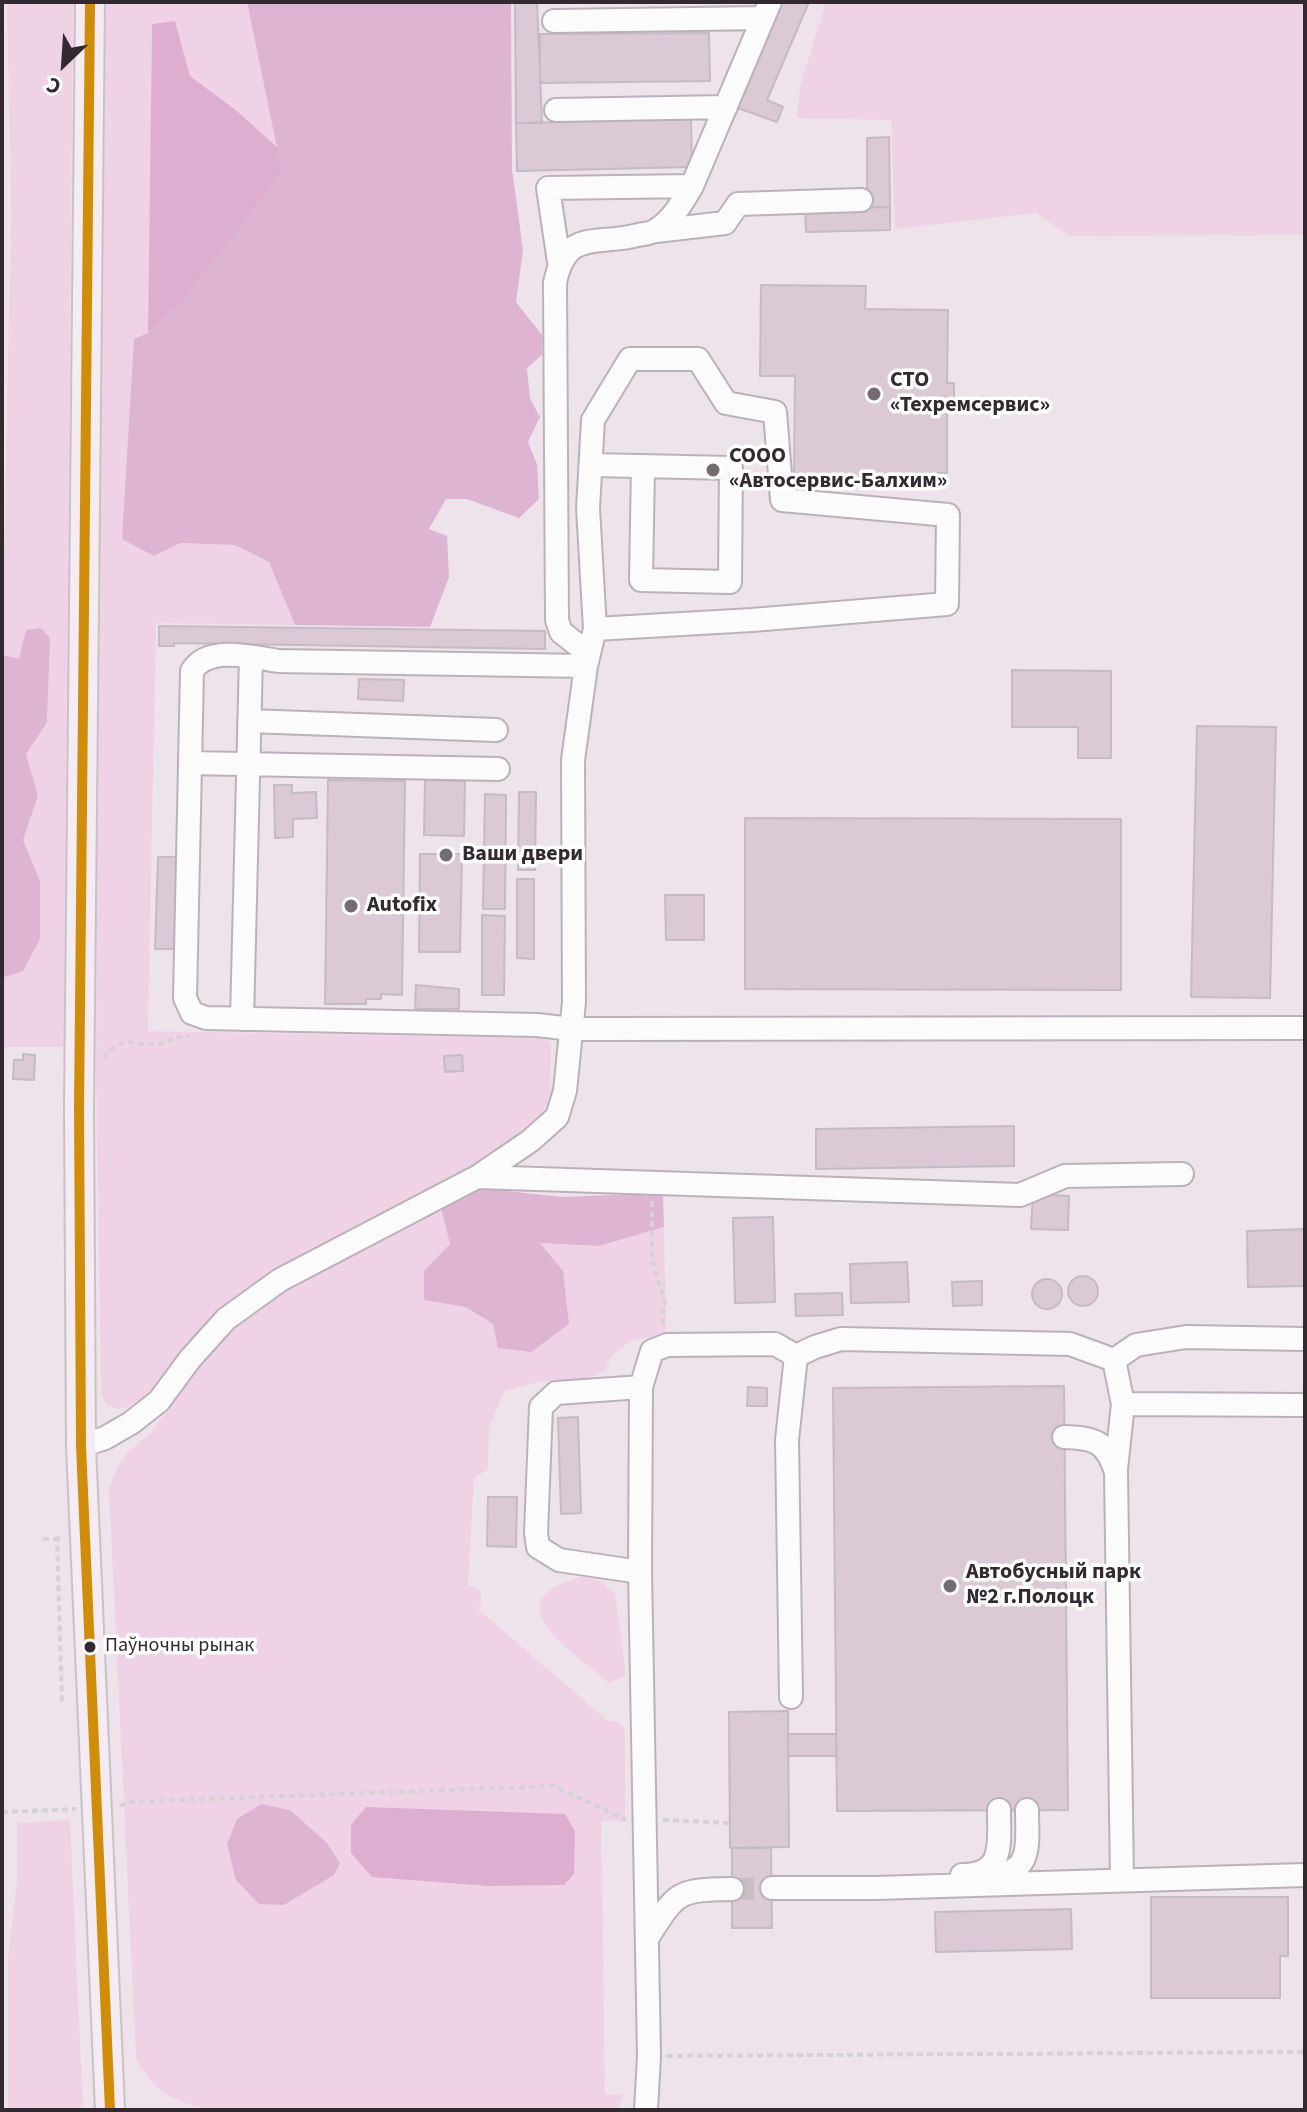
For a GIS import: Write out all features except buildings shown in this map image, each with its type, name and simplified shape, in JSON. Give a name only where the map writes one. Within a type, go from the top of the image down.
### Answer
[{"type":"main road","points":[[90,2],[79,1106],[81,1446],[110,2110]]},
{"type":"street","points":[[554,21],[766,10],[692,186],[676,212],[656,231]]},
{"type":"street","points":[[556,110],[726,107]]},
{"type":"street","points":[[586,666],[584,650],[561,632],[557,620],[555,283],[559,262],[548,188],[692,186]]},
{"type":"street","points":[[559,262],[571,248],[587,241],[625,239],[656,231],[725,223],[738,204],[861,200]]},
{"type":"street","points":[[81,1446],[105,1438],[159,1401],[190,1359],[226,1319],[280,1280],[477,1177],[530,1141],[557,1117],[565,1091],[572,1029],[573,760],[586,666],[595,629],[588,508],[593,420],[630,359],[698,359],[726,403],[775,412],[782,500],[948,515],[947,604],[595,629]]},
{"type":"street","points":[[592,465],[643,466],[731,468],[730,582],[641,580],[643,466]]},
{"type":"street","points":[[586,666],[278,661],[210,656],[198,661],[192,671],[185,998],[192,1013],[206,1018],[537,1025],[572,1029],[1305,1028]]},
{"type":"street","points":[[242,1019],[251,657]]},
{"type":"street","points":[[249,721],[496,730]]},
{"type":"street","points":[[190,763],[498,769]]},
{"type":"street","points":[[477,1177],[1020,1195],[1065,1176],[1182,1174]]},
{"type":"street","points":[[1114,1360],[1136,1345],[1186,1337],[1305,1339]]},
{"type":"street","points":[[796,1356],[841,1339],[1070,1344],[1114,1360]]},
{"type":"street","points":[[646,2110],[649,2056],[640,1572],[641,1387],[652,1351],[667,1345],[775,1344],[796,1356]]},
{"type":"street","points":[[791,1697],[787,1440],[796,1356]]},
{"type":"street","points":[[1114,1360],[1123,1404],[1116,1472],[1122,1880]]},
{"type":"street","points":[[640,1572],[559,1560],[538,1547],[536,1533],[541,1407],[556,1393],[641,1387]]},
{"type":"street","points":[[1123,1404],[1305,1405]]},
{"type":"street","points":[[1064,1437],[1085,1438],[1099,1443],[1110,1454],[1116,1472]]},
{"type":"street","points":[[978,1875],[993,1865],[999,1850],[999,1810]]},
{"type":"street","points":[[1027,1810],[1027,1852],[1021,1866],[1006,1875],[772,1882],[876,1888],[1305,1875]]},
{"type":"street","points":[[647,1926],[680,1894],[732,1882]]},
{"type":"path","points":[[99,1066],[110,1048],[120,1042],[161,1044],[175,1036],[191,1036]]},
{"type":"path","points":[[652,1183],[652,1260],[665,1303],[662,1317],[667,1345]]},
{"type":"path","points":[[43,1539],[57,1539]]},
{"type":"path","points":[[2,1812],[119,1807],[128,1802],[554,1786],[625,1821],[730,1823]]},
{"type":"path","points":[[649,2056],[1305,2052]]},
{"type":"shaded area","points":[[7,2],[73,2],[64,1047],[2,1047],[2,978],[23,971],[40,881],[23,840],[38,796],[25,754],[47,724],[50,638],[19,660],[2,655],[11,214]]},
{"type":"shaded area","points":[[106,2],[247,2],[278,148],[237,111],[190,76],[175,21],[152,25],[148,333],[134,339],[154,556],[180,543],[235,545],[269,562],[295,625],[156,623],[148,1031],[544,1038],[551,1043],[550,1087],[559,1086],[551,1110],[532,1127],[469,1167],[276,1271],[219,1311],[180,1352],[150,1393],[127,1407],[117,1409],[107,1405],[101,1394],[96,1076]]},
{"type":"shaded area","points":[[247,2],[511,2],[512,169],[523,250],[516,302],[542,335],[542,355],[527,368],[530,399],[540,417],[528,442],[537,464],[539,499],[519,518],[467,499],[446,499],[429,529],[447,536],[449,577],[430,627],[295,625],[269,562],[235,545],[180,543],[154,556],[122,539],[134,339],[148,333],[282,172]]},
{"type":"shaded area","points":[[826,2],[1305,2],[1305,235],[1069,236],[1036,213],[895,229],[891,120],[797,118],[800,86]]},
{"type":"shaded area","points":[[175,21],[190,76],[237,111],[278,148],[282,172],[182,301],[148,333],[152,24]]},
{"type":"shaded area","points":[[41,628],[50,638],[47,723],[26,754],[38,796],[23,840],[40,881],[40,939],[23,971],[2,978],[2,655],[19,659],[26,630]]},
{"type":"shaded area","points":[[479,1188],[562,1197],[663,1193],[664,1227],[599,1246],[540,1243],[563,1271],[569,1324],[531,1352],[498,1348],[493,1324],[466,1307],[424,1300],[424,1271],[450,1244],[441,1208]]},
{"type":"shaded area","points":[[441,1208],[450,1244],[424,1271],[424,1300],[466,1306],[493,1324],[540,1243],[599,1246],[664,1227],[666,1335],[631,1340],[611,1357],[605,1371],[585,1380],[543,1381],[504,1391],[489,1428],[488,1470],[474,1477],[468,1585],[481,1590],[478,1609],[608,1721],[618,1722],[625,1730],[625,1821],[601,1821],[605,2094],[623,2095],[618,2110],[208,2110],[165,2094],[136,2059],[109,1489],[115,1471],[128,1452],[151,1433],[233,1327],[285,1290]]},
{"type":"shaded area","points":[[587,1576],[602,1582],[615,1594],[626,1675],[609,1683],[559,1640],[546,1625],[540,1611],[543,1597],[558,1586]]},
{"type":"shaded area","points":[[261,1804],[290,1810],[327,1843],[340,1863],[334,1875],[284,1905],[259,1904],[236,1880],[227,1844],[237,1819]]},
{"type":"shaded area","points":[[366,1807],[565,1814],[575,1831],[574,1874],[564,1885],[489,1886],[372,1877],[351,1853],[351,1825]]},
{"type":"shaded area","points":[[70,1820],[83,2110],[8,2110],[8,1958],[17,1881],[17,1823]]},
{"type":"tunnel","points":[[732,1889],[772,1888]]},
{"type":"transit line","points":[[90,2],[79,1106],[81,1446],[110,2110]]},
{"type":"place","name":"СТО «Техремсервис»","points":[[874,394]]},
{"type":"place","name":"СООО «Автосервис-Балхим»","points":[[713,470]]},
{"type":"place","name":"Ваши двери","points":[[446,855]]},
{"type":"place","name":"Autofix","points":[[351,906]]},
{"type":"place","name":"Автобусный парк №2 г.Полоцк","points":[[950,1586]]},
{"type":"place","name":"Паўночны рынак","points":[[90,1647]]}]
